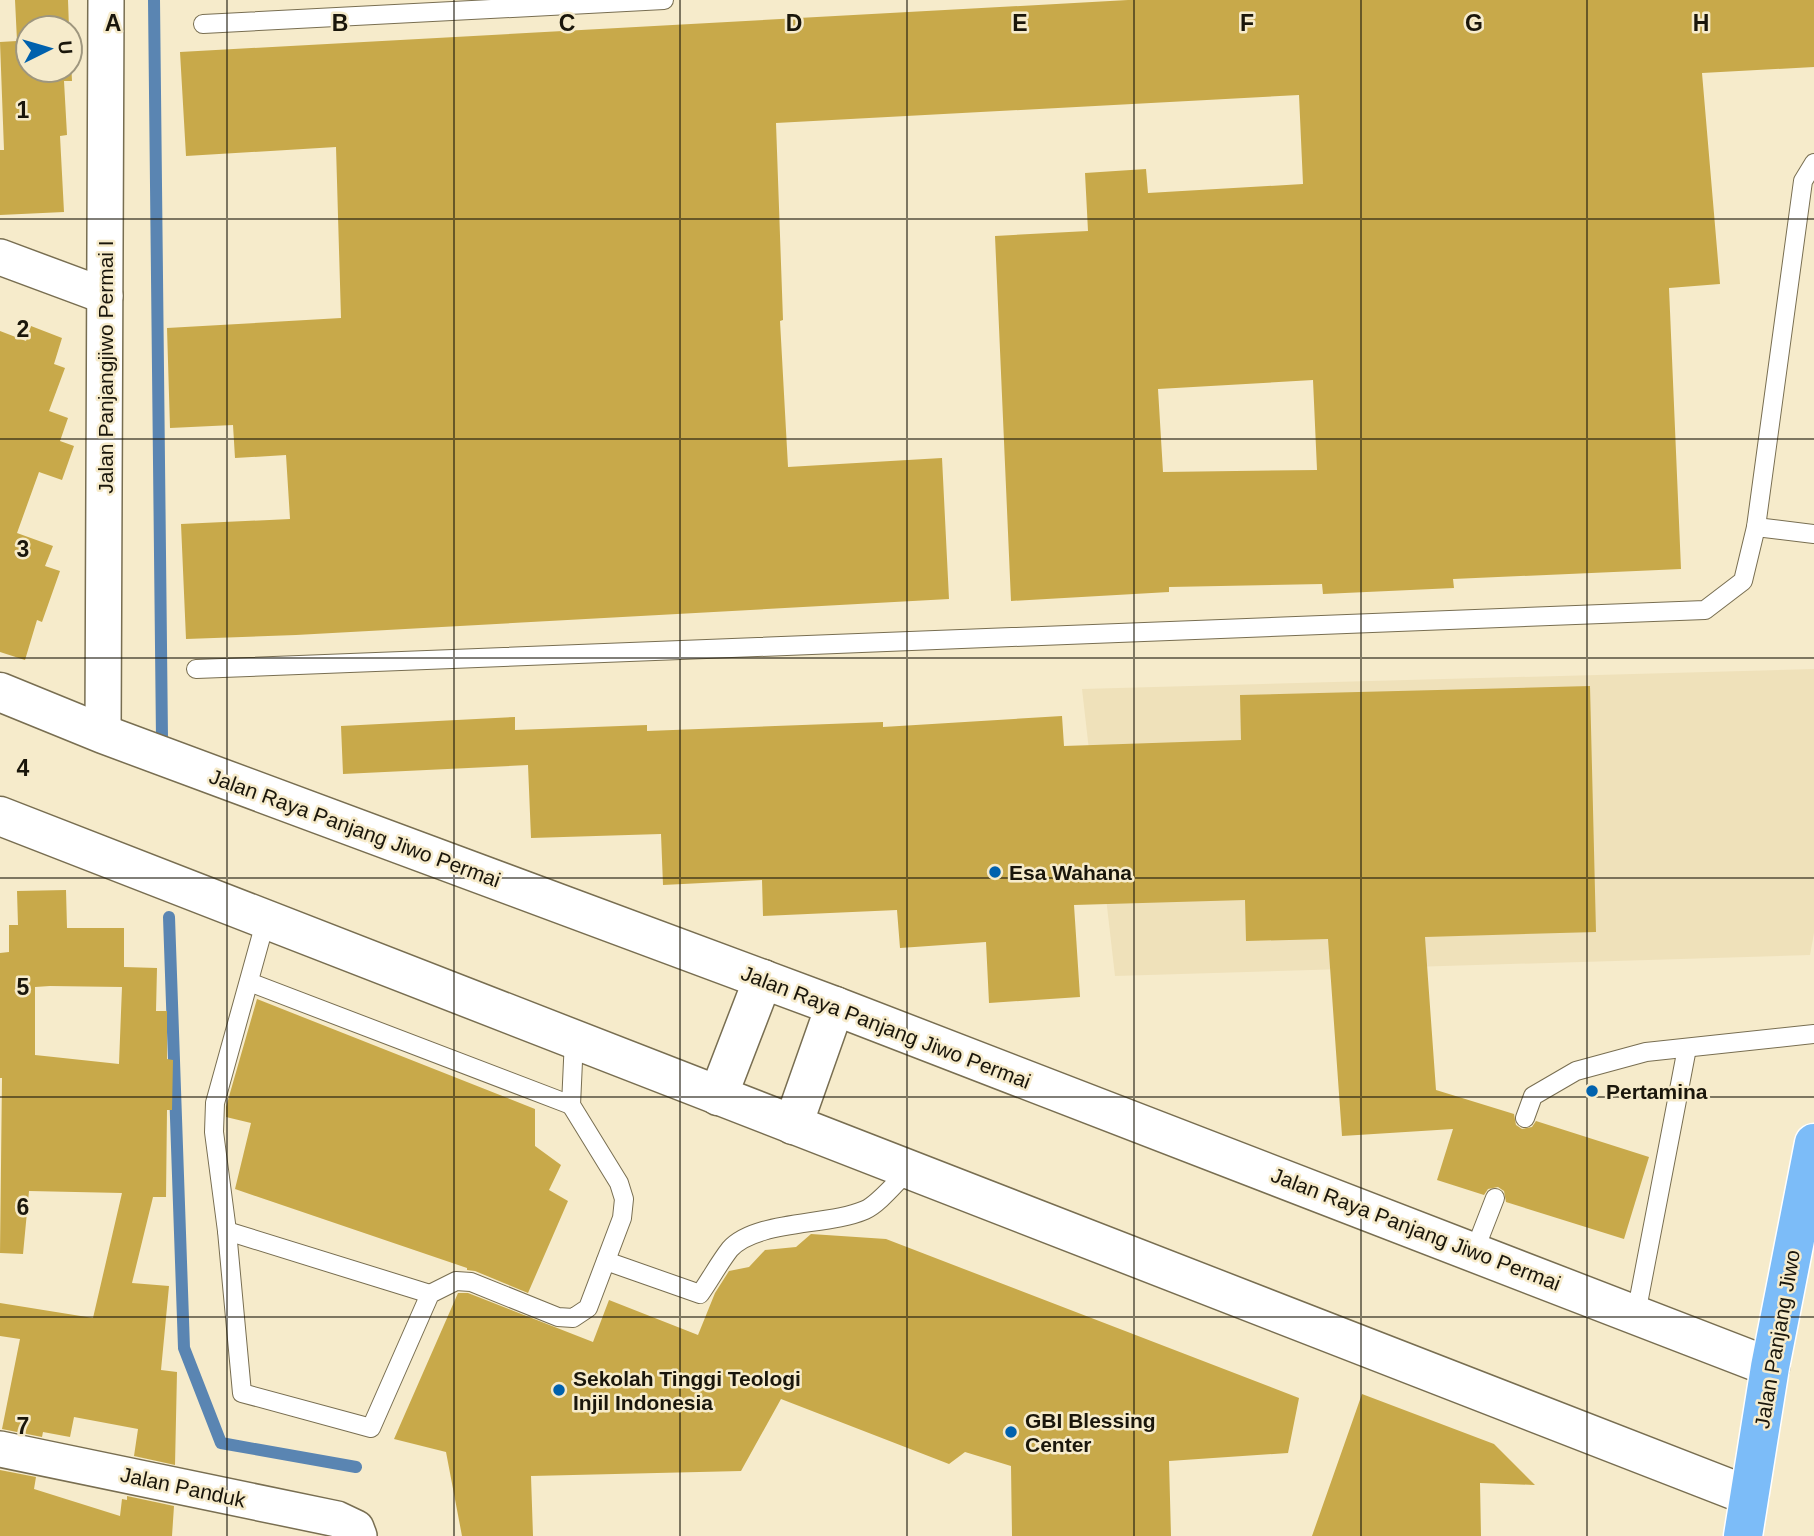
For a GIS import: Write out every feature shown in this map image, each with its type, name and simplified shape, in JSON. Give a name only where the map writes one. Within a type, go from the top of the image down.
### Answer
[{"type":"main road","name":"Jalan Panjang Jiwo","points":[[1743,1536],[1770,1367],[1814,1143]]},
{"type":"street","name":"Jalan Panjangjiwo Permai I","points":[[103,734],[106,0]]},
{"type":"street","points":[[0,257],[105,296]]},
{"type":"street","name":"Jalan Raya Panjang Jiwo Permai","points":[[0,692],[103,734],[835,1006],[1770,1367]]},
{"type":"street","points":[[0,816],[1749,1496]]},
{"type":"street","points":[[718,1096],[763,979]]},
{"type":"street","points":[[793,1125],[835,1006]]},
{"type":"street","name":"Jalan Panduk","points":[[0,1449],[337,1519],[356,1528],[359,1536]]},
{"type":"lane","points":[[203,24],[664,0]]},
{"type":"lane","points":[[197,669],[1705,610],[1743,581],[1756,527],[1803,181],[1814,163]]},
{"type":"lane","points":[[1756,527],[1814,534]]},
{"type":"lane","points":[[266,919],[215,1103],[214,1132],[227,1231],[242,1393],[371,1428],[430,1294],[456,1281],[471,1282],[558,1317],[573,1318],[588,1308],[622,1218],[624,1199],[619,1183],[571,1105],[574,1039]]},
{"type":"lane","points":[[248,982],[571,1105]]},
{"type":"lane","points":[[1525,1118],[1533,1096],[1576,1071],[1646,1052],[1814,1034]]},
{"type":"lane","points":[[1636,1314],[1687,1048]]},
{"type":"lane","points":[[606,1261],[700,1294],[731,1248],[746,1237],[848,1216],[867,1209],[909,1170]]},
{"type":"lane","points":[[1474,1252],[1495,1198]]},
{"type":"lane","points":[[227,1231],[430,1294]]},
{"type":"shaded area","points":[[1814,669],[1814,933],[1810,955],[1115,976],[1082,689]]},
{"type":"building","points":[[15,0],[68,0],[68,14],[16,14]]},
{"type":"building","points":[[1128,0],[1814,0],[1814,67],[1702,73],[1720,284],[1669,288],[1681,569],[1453,579],[1454,588],[1323,594],[1322,584],[1169,587],[1169,592],[1011,601],[995,236],[1088,231],[1085,173],[1146,169],[1148,193],[1303,184],[1299,95],[776,123],[783,320],[780,321],[788,467],[942,458],[949,599],[186,639],[181,524],[290,519],[286,455],[235,458],[233,425],[170,428],[167,328],[341,318],[336,147],[186,156],[180,52]],"holes":[[[1313,380],[1317,470],[1163,472],[1158,389]]]},
{"type":"building","points":[[14,41],[14,84],[64,84],[67,135],[60,136],[64,212],[0,215],[0,150],[4,150],[0,42]]},
{"type":"building","points":[[31,326],[62,338],[54,364],[65,368],[49,411],[68,418],[60,441],[74,446],[62,480],[39,472],[17,533],[53,546],[45,566],[60,571],[42,622],[37,620],[25,660],[0,652],[0,331],[26,341]]},
{"type":"building","points":[[1590,686],[1596,932],[1425,937],[1436,1090],[1514,1114],[1516,1125],[1522,1129],[1532,1127],[1536,1121],[1649,1157],[1624,1239],[1506,1202],[1504,1191],[1498,1187],[1488,1189],[1484,1195],[1437,1180],[1453,1129],[1342,1136],[1328,939],[1246,941],[1245,900],[1074,905],[1080,997],[989,1003],[986,942],[900,948],[897,910],[763,916],[762,880],[663,885],[661,834],[531,838],[528,765],[343,774],[341,726],[515,717],[515,730],[647,725],[647,731],[883,722],[883,727],[1062,716],[1064,746],[1241,740],[1240,695]]},
{"type":"building","points":[[66,890],[67,928],[124,928],[124,967],[157,968],[156,1011],[167,1011],[167,1059],[173,1060],[172,1110],[167,1110],[166,1197],[153,1197],[132,1283],[169,1286],[161,1370],[177,1372],[175,1465],[134,1456],[138,1429],[74,1417],[70,1437],[43,1432],[42,1437],[2,1429],[20,1339],[0,1336],[0,1303],[93,1318],[122,1193],[29,1191],[23,1254],[0,1253],[0,953],[9,952],[9,925],[18,925],[17,891]],"holes":[[[35,987],[122,987],[119,1064],[35,1055]]]},
{"type":"building","points":[[257,999],[535,1109],[535,1146],[561,1165],[549,1190],[568,1201],[528,1293],[467,1268],[235,1189],[251,1123],[226,1117],[226,1107]]},
{"type":"building","points":[[811,1234],[886,1239],[1299,1398],[1288,1453],[1169,1461],[1171,1536],[1012,1536],[1011,1466],[965,1452],[949,1464],[781,1399],[741,1471],[531,1476],[533,1536],[462,1536],[446,1452],[394,1439],[458,1293],[468,1293],[593,1342],[609,1300],[698,1335],[715,1293],[729,1271],[749,1267],[765,1250],[796,1247]]},
{"type":"building","points":[[1362,1394],[1494,1444],[1535,1485],[1480,1483],[1481,1536],[1312,1536]]},
{"type":"building","points":[[0,1470],[36,1477],[34,1489],[120,1516],[122,1499],[127,1500],[127,1496],[174,1506],[172,1536],[0,1536]]},
{"type":"waterway","points":[[154,0],[162,738]]},
{"type":"waterway","points":[[169,917],[184,1348],[221,1443],[356,1467]]},
{"type":"place","name":"Esa Wahana","points":[[995,872]]},
{"type":"place","name":"Pertamina","points":[[1592,1091]]},
{"type":"place","name":"Sekolah Tinggi Teologi Injil Indonesia","points":[[559,1390]]},
{"type":"place","name":"GBI Blessing Center","points":[[1011,1432]]}]
